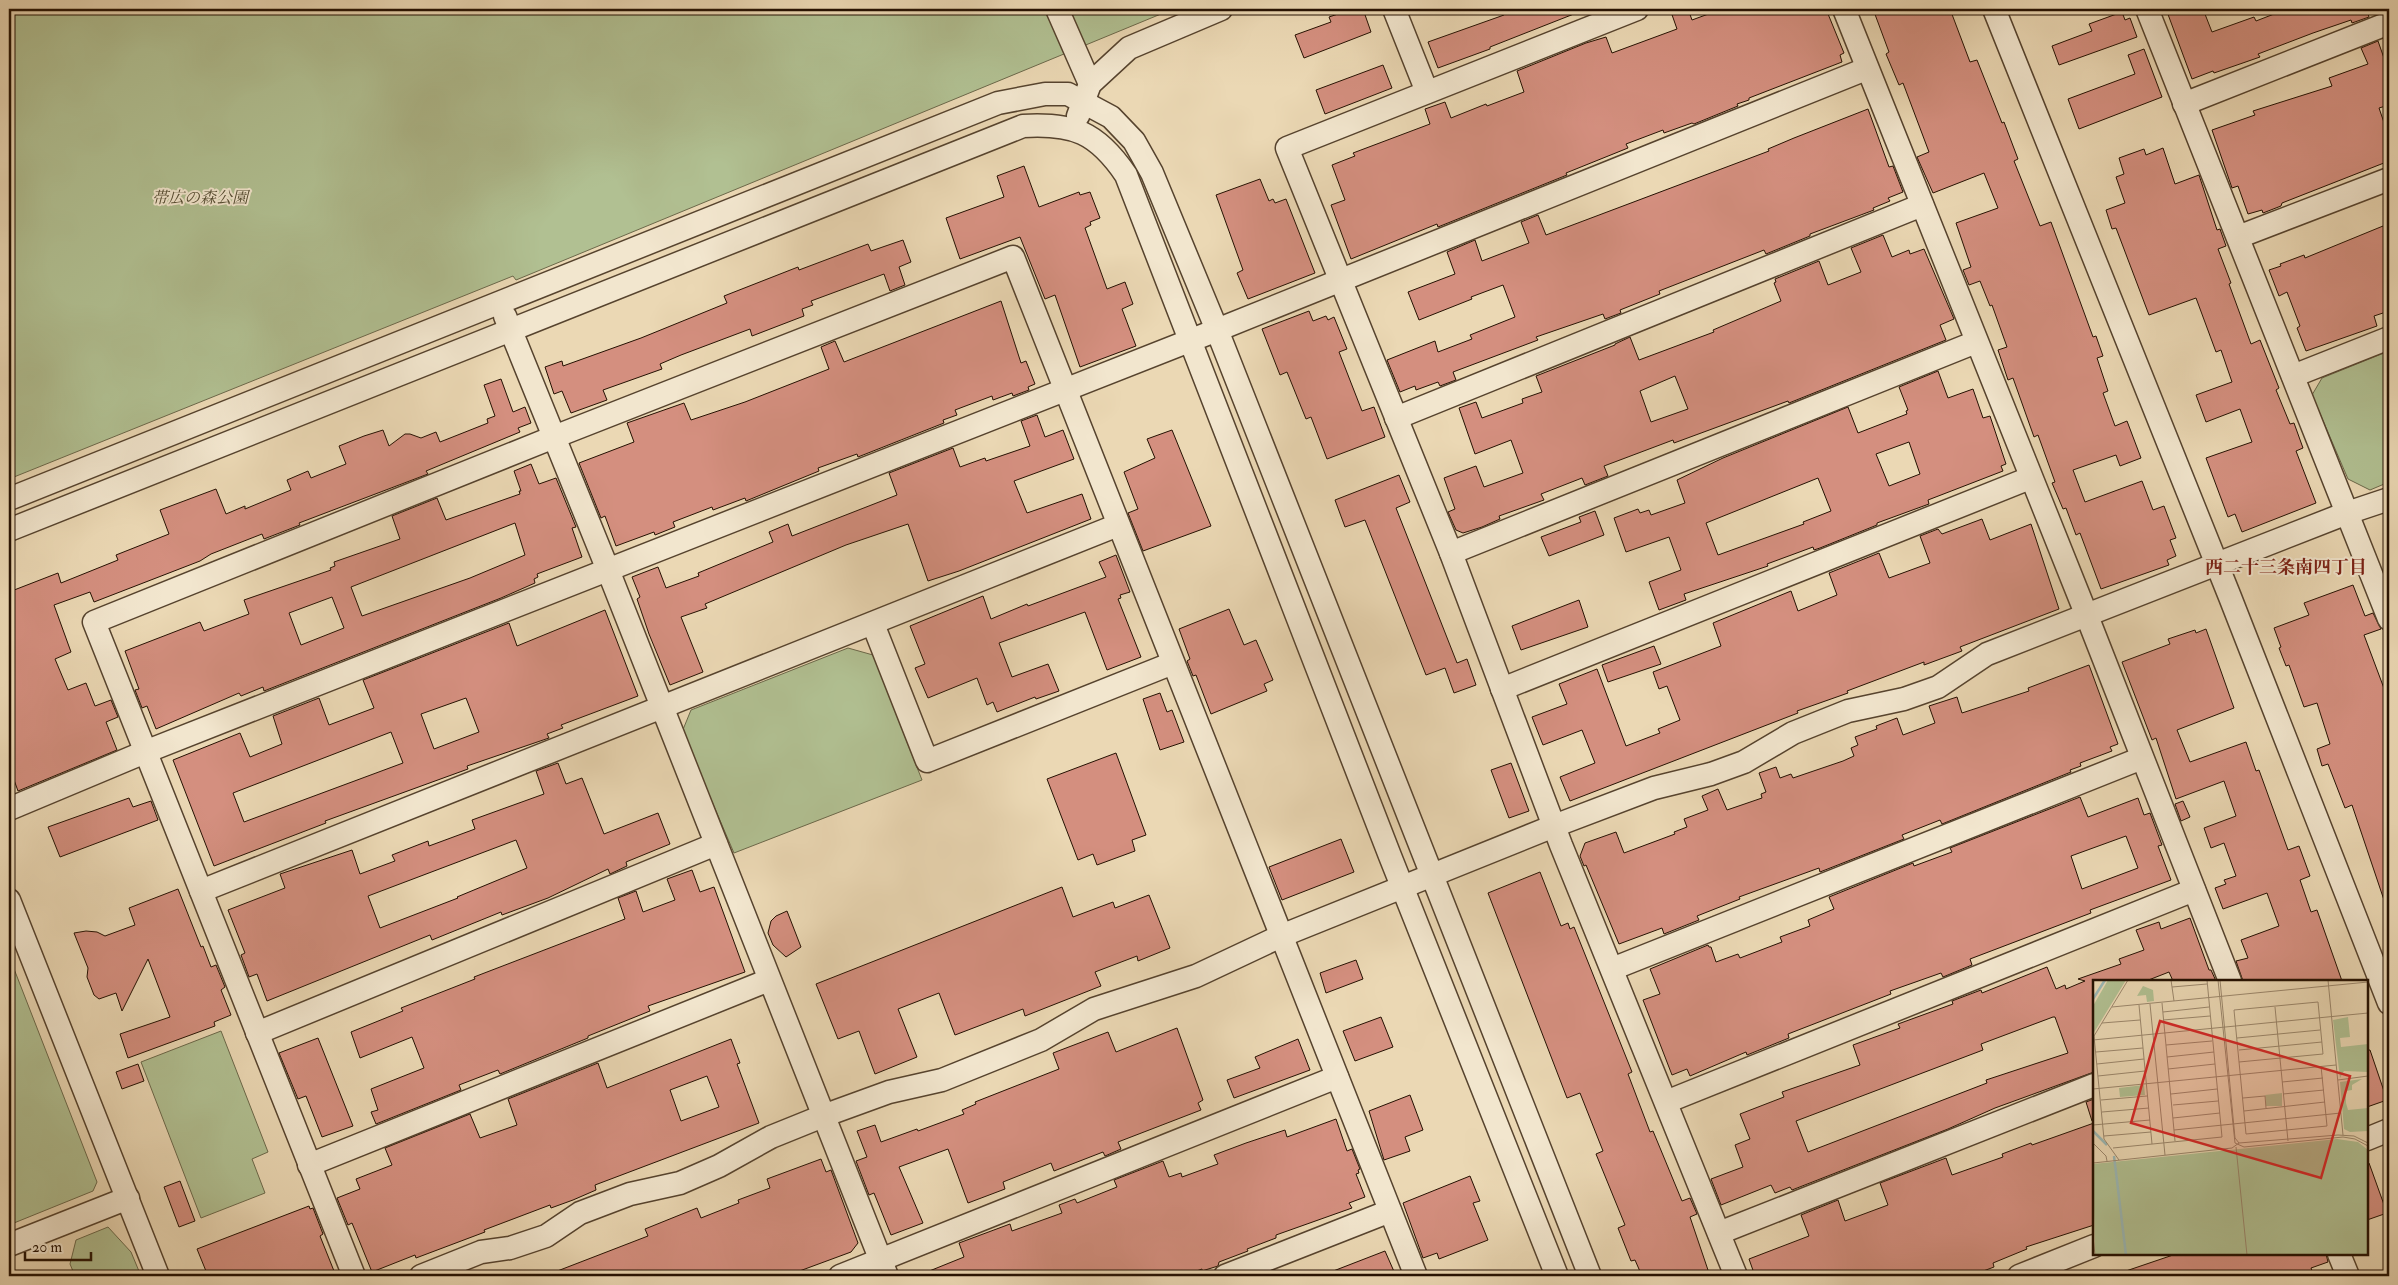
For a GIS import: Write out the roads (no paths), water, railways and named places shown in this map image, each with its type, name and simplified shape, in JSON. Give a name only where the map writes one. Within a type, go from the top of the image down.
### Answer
[{"type":"street","points":[[1057,9],[1087,93],[1134,141],[1152,173],[1217,330],[1590,1276]]},
{"type":"street","points":[[1073,128],[1087,93],[1129,48],[1221,9]]},
{"type":"street","points":[[1394,9],[1427,92]]},
{"type":"street","points":[[1637,9],[1287,148],[1451,553],[1554,826],[1736,1276]]},
{"type":"street","points":[[1844,9],[1866,69],[2087,616],[2230,980]]},
{"type":"street","points":[[1994,9],[2389,1003]]},
{"type":"street","points":[[2147,9],[2389,619]]},
{"type":"street","points":[[2184,104],[2389,22]]},
{"type":"street","points":[[9,809],[146,752],[1217,330],[1339,279],[1866,69]]},
{"type":"street","points":[[9,499],[998,102],[1045,94],[1087,93]]},
{"type":"street","points":[[9,530],[1023,126],[1052,124],[1073,128],[1092,138],[1112,154],[1126,175],[1189,341],[1557,1276]]},
{"type":"street","points":[[2238,237],[2389,179]]},
{"type":"street","points":[[1396,418],[1922,206]]},
{"type":"street","points":[[354,1276],[94,622],[554,437],[1013,256],[1416,1276]]},
{"type":"street","points":[[499,301],[608,570],[822,1116],[884,1268]]},
{"type":"street","points":[[2293,376],[2389,338]]},
{"type":"street","points":[[1451,553],[1976,342]]},
{"type":"street","points":[[353,360],[365,388]]},
{"type":"street","points":[[1502,689],[2030,478]]},
{"type":"street","points":[[421,1276],[481,1252],[510,1248],[546,1236],[580,1214],[630,1194],[680,1183],[719,1166],[771,1137],[822,1116],[889,1092],[942,1080],[1041,1040],[1094,1010],[1196,976],[1281,936],[1402,885],[1554,826],[1654,788],[1711,774],[1735,765],[1793,733],[1848,711],[1904,699],[1938,687],[1987,654],[2347,513],[2389,499]]},
{"type":"street","points":[[201,891],[1118,525]]},
{"type":"street","points":[[873,624],[928,761],[1173,663]]},
{"type":"street","points":[[1612,969],[2142,758]]},
{"type":"street","points":[[257,1033],[716,844]]},
{"type":"street","points":[[1666,1102],[2194,890]]},
{"type":"street","points":[[9,900],[158,1276]]},
{"type":"street","points":[[310,1166],[769,980]]},
{"type":"street","points":[[840,1276],[884,1268],[1337,1077]]},
{"type":"street","points":[[1719,1233],[2093,1085]]},
{"type":"street","points":[[2368,1139],[2389,1130]]},
{"type":"street","points":[[9,1245],[128,1198]]},
{"type":"street","points":[[1225,1276],[1390,1211]]},
{"type":"street","points":[[2019,1276],[2093,1246]]},
{"type":"street","points":[[2339,1255],[2348,1276]]},
{"type":"district","name":"西二十三条南四丁目","points":[[2286,567]]},
{"type":"park label","name":"帯広の森公園","points":[[200,198]]}]
